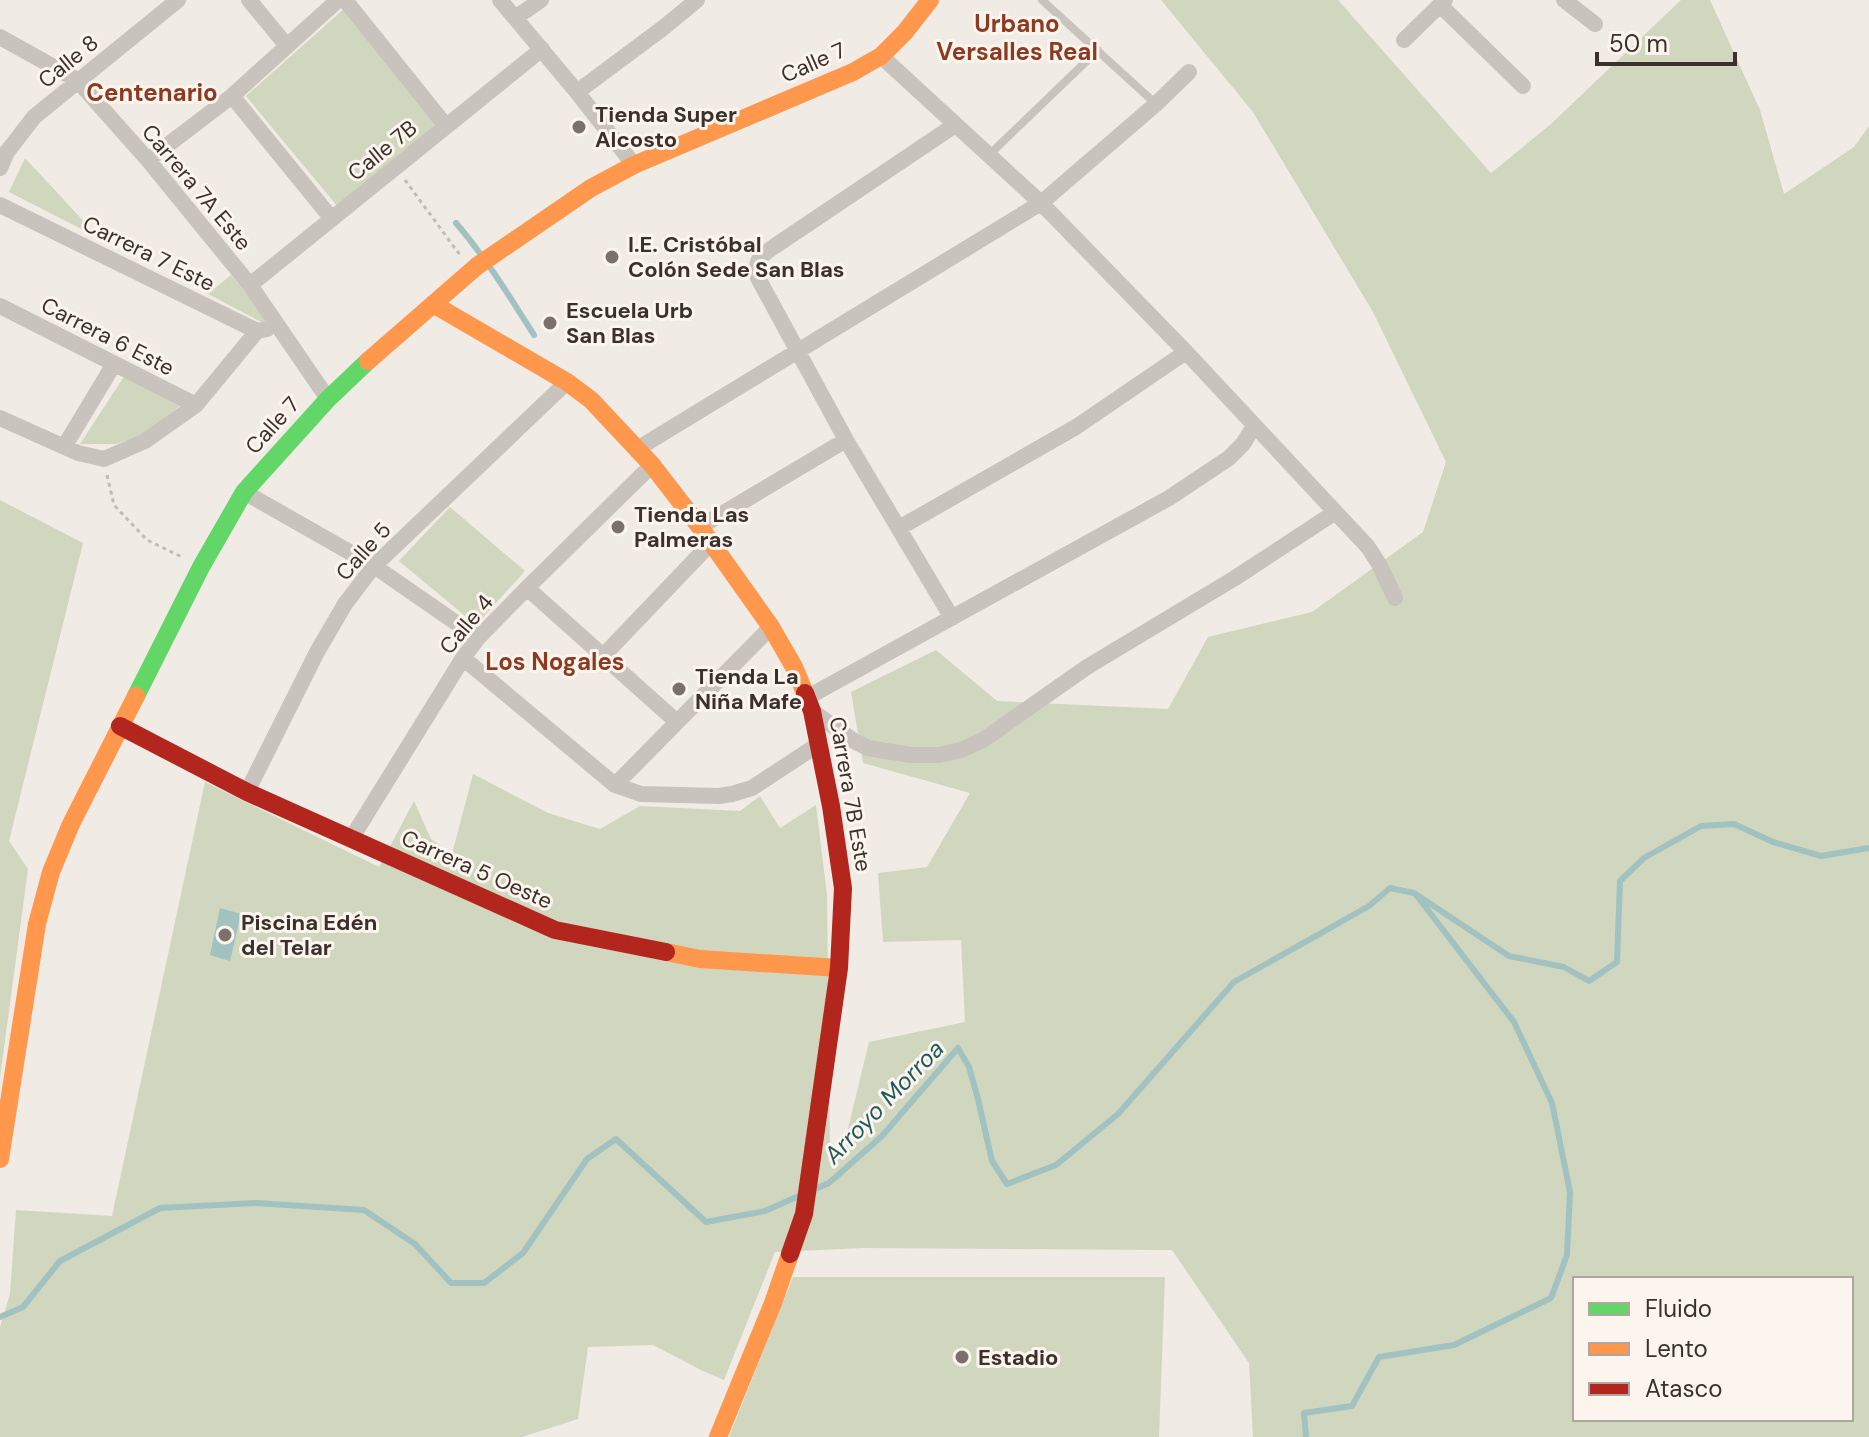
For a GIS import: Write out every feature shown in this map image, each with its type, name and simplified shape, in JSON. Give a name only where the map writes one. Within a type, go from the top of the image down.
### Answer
[{"type":"street","name":"Calle 8","points":[[0,168],[7,152],[34,117],[178,0]]},
{"type":"street","points":[[249,0],[287,46]]},
{"type":"street","points":[[148,160],[232,96],[338,0]]},
{"type":"street","points":[[345,0],[446,126]]},
{"type":"street","points":[[500,0],[634,165]]},
{"type":"street","points":[[515,18],[541,0]]},
{"type":"street","points":[[577,92],[697,0]]},
{"type":"street","name":"Calle 7","points":[[0,1159],[37,924],[51,872],[71,824],[120,726],[201,567],[244,492],[328,399],[377,352],[480,264],[554,211],[634,165],[853,72],[881,56],[930,0]]},
{"type":"street","points":[[1564,0],[1595,24]]},
{"type":"street","points":[[1404,40],[1443,3],[1523,86]]},
{"type":"street","name":"Carrera 7A Este","points":[[0,37],[77,80],[148,160],[250,285],[328,399]]},
{"type":"street","name":"Calle 7B","points":[[250,285],[542,49]]},
{"type":"street","points":[[881,56],[1041,203],[1186,352],[1368,547],[1395,598]]},
{"type":"street","points":[[637,449],[1041,203],[1189,72]]},
{"type":"street","points":[[232,96],[332,219]]},
{"type":"street","points":[[952,618],[846,440],[758,278],[756,268],[757,261],[775,246],[955,125]]},
{"type":"street","name":"Carrera 7 Este","points":[[0,205],[257,331]]},
{"type":"street","name":"Carrera 7B Este","points":[[433,304],[567,382],[591,400],[652,465],[700,527],[771,627],[794,667],[810,704],[831,806],[843,888],[839,968],[804,1214],[773,1303],[718,1437]]},
{"type":"street","name":"Carrera 6 Este","points":[[0,306],[196,405]]},
{"type":"street","points":[[0,418],[78,453],[104,459],[145,441],[196,405],[257,331],[280,327]]},
{"type":"street","points":[[899,528],[1076,427],[1186,352]]},
{"type":"street","points":[[64,447],[114,364]]},
{"type":"street","name":"Calle 5","points":[[247,792],[317,652],[345,604],[374,566],[567,382]]},
{"type":"street","points":[[1254,426],[1243,444],[1206,475],[952,618],[810,704],[854,741],[868,748],[911,755],[939,755],[961,750],[983,740],[1087,667],[1235,578],[1334,513]]},
{"type":"street","points":[[700,527],[846,440]]},
{"type":"street","name":"Calle 4","points":[[351,839],[478,638],[652,465]]},
{"type":"street","points":[[244,492],[374,566],[478,638]]},
{"type":"street","points":[[603,656],[711,543]]},
{"type":"street","points":[[527,588],[677,722]]},
{"type":"street","points":[[615,785],[771,627]]},
{"type":"street","points":[[463,658],[615,785],[641,794],[732,794],[752,788],[819,744]]},
{"type":"street","name":"Carrera 5 Oeste","points":[[120,726],[247,792],[555,930],[700,959],[839,968]]},
{"type":"lane","points":[[1042,0],[1156,104]]},
{"type":"lane","points":[[989,155],[1098,50]]},
{"type":"path","points":[[395,166],[480,264]]},
{"type":"path","points":[[104,459],[114,505],[147,540],[201,567]]},
{"type":"green space","points":[[1161,0],[1338,0],[1491,173],[1551,124],[1681,0],[1710,0],[1760,110],[1784,194],[1854,147],[1869,126],[1869,1437],[1253,1437],[1249,1363],[1172,1250],[863,1248],[775,1252],[724,1380],[653,1345],[588,1347],[578,1419],[522,1437],[0,1437],[0,1327],[10,1294],[16,1210],[112,1216],[205,782],[379,867],[414,801],[431,839],[452,854],[473,774],[548,813],[600,829],[640,806],[740,811],[760,796],[780,828],[816,805],[827,895],[830,1154],[846,1137],[869,1042],[965,1022],[961,940],[883,942],[878,873],[927,867],[970,793],[863,763],[851,692],[936,650],[997,701],[1168,709],[1208,637],[1312,612],[1423,532],[1446,462],[1373,312],[1253,112]]},
{"type":"green space","points":[[346,7],[441,125],[338,207],[246,96]]},
{"type":"green space","points":[[25,158],[90,228],[93,235],[9,192]]},
{"type":"green space","points":[[231,275],[271,322],[265,324],[208,294]]},
{"type":"green space","points":[[127,372],[182,404],[146,433],[116,444],[80,444]]},
{"type":"green space","points":[[0,500],[83,543],[9,841],[28,869],[0,1078]]},
{"type":"green space","points":[[450,507],[525,571],[476,625],[399,561]]},
{"type":"green space","name":"Estadio","points":[[793,1277],[1165,1277],[1159,1437],[729,1437]]},
{"type":"water","name":"Piscina Edén del Telar","points":[[220,908],[241,914],[230,961],[210,955]]},
{"type":"waterway","points":[[456,223],[488,264],[534,335]]},
{"type":"waterway","name":"Arroyo Morroa","points":[[815,1189],[829,1183],[882,1136],[958,1048],[969,1067],[992,1161],[1007,1184],[1056,1165],[1118,1114],[1234,982],[1369,906],[1390,888],[1414,893],[1509,956],[1564,967],[1589,981],[1617,962],[1620,881],[1644,858],[1701,826],[1734,824],[1773,842],[1821,856],[1869,848]]},
{"type":"waterway","points":[[1306,1437],[1304,1413],[1352,1406],[1379,1357],[1454,1345],[1551,1298],[1567,1255],[1570,1192],[1552,1103],[1514,1022],[1417,896]]},
{"type":"waterway","name":"Arroyo Morroa","points":[[0,1317],[23,1307],[60,1261],[160,1208],[256,1203],[364,1210],[415,1244],[451,1283],[484,1283],[523,1253],[587,1159],[616,1139],[706,1222],[765,1211],[801,1195]]},
{"type":"traffic: fast","points":[[136,696],[201,567],[244,492],[328,399],[368,361]]},
{"type":"traffic: slow","points":[[368,361],[477,266],[591,188],[634,165],[853,72],[881,56],[930,0]]},
{"type":"traffic: slow","points":[[433,304],[567,382],[591,400],[652,465],[700,527],[771,627],[805,693]]},
{"type":"traffic: slow","points":[[0,1159],[37,924],[51,872],[71,824],[136,696]]},
{"type":"traffic: slow","points":[[666,952],[700,959],[839,968]]},
{"type":"traffic: slow","points":[[718,1437],[790,1254]]},
{"type":"traffic: jam","points":[[790,1254],[804,1214],[839,968],[843,888],[831,806],[812,711],[805,693]]},
{"type":"traffic: jam","points":[[120,726],[247,792],[555,930],[666,952]]},
{"type":"place","name":"Tienda Super Alcosto","points":[[579,127]]},
{"type":"place","name":"I.E. Cristóbal Colón Sede San Blas","points":[[612,257]]},
{"type":"place","name":"Escuela Urb San Blas","points":[[550,323]]},
{"type":"place","name":"Tienda Las Palmeras","points":[[618,527]]},
{"type":"place","name":"Tienda La Niña Mafe","points":[[679,689]]},
{"type":"place","name":"Piscina Edén del Telar","points":[[225,935]]},
{"type":"place","name":"Estadio","points":[[962,1357]]},
{"type":"district","name":"Urbano Versalles Real","points":[[1017,38]]},
{"type":"district","name":"Centenario","points":[[152,93]]},
{"type":"district","name":"Los Nogales","points":[[555,662]]}]
